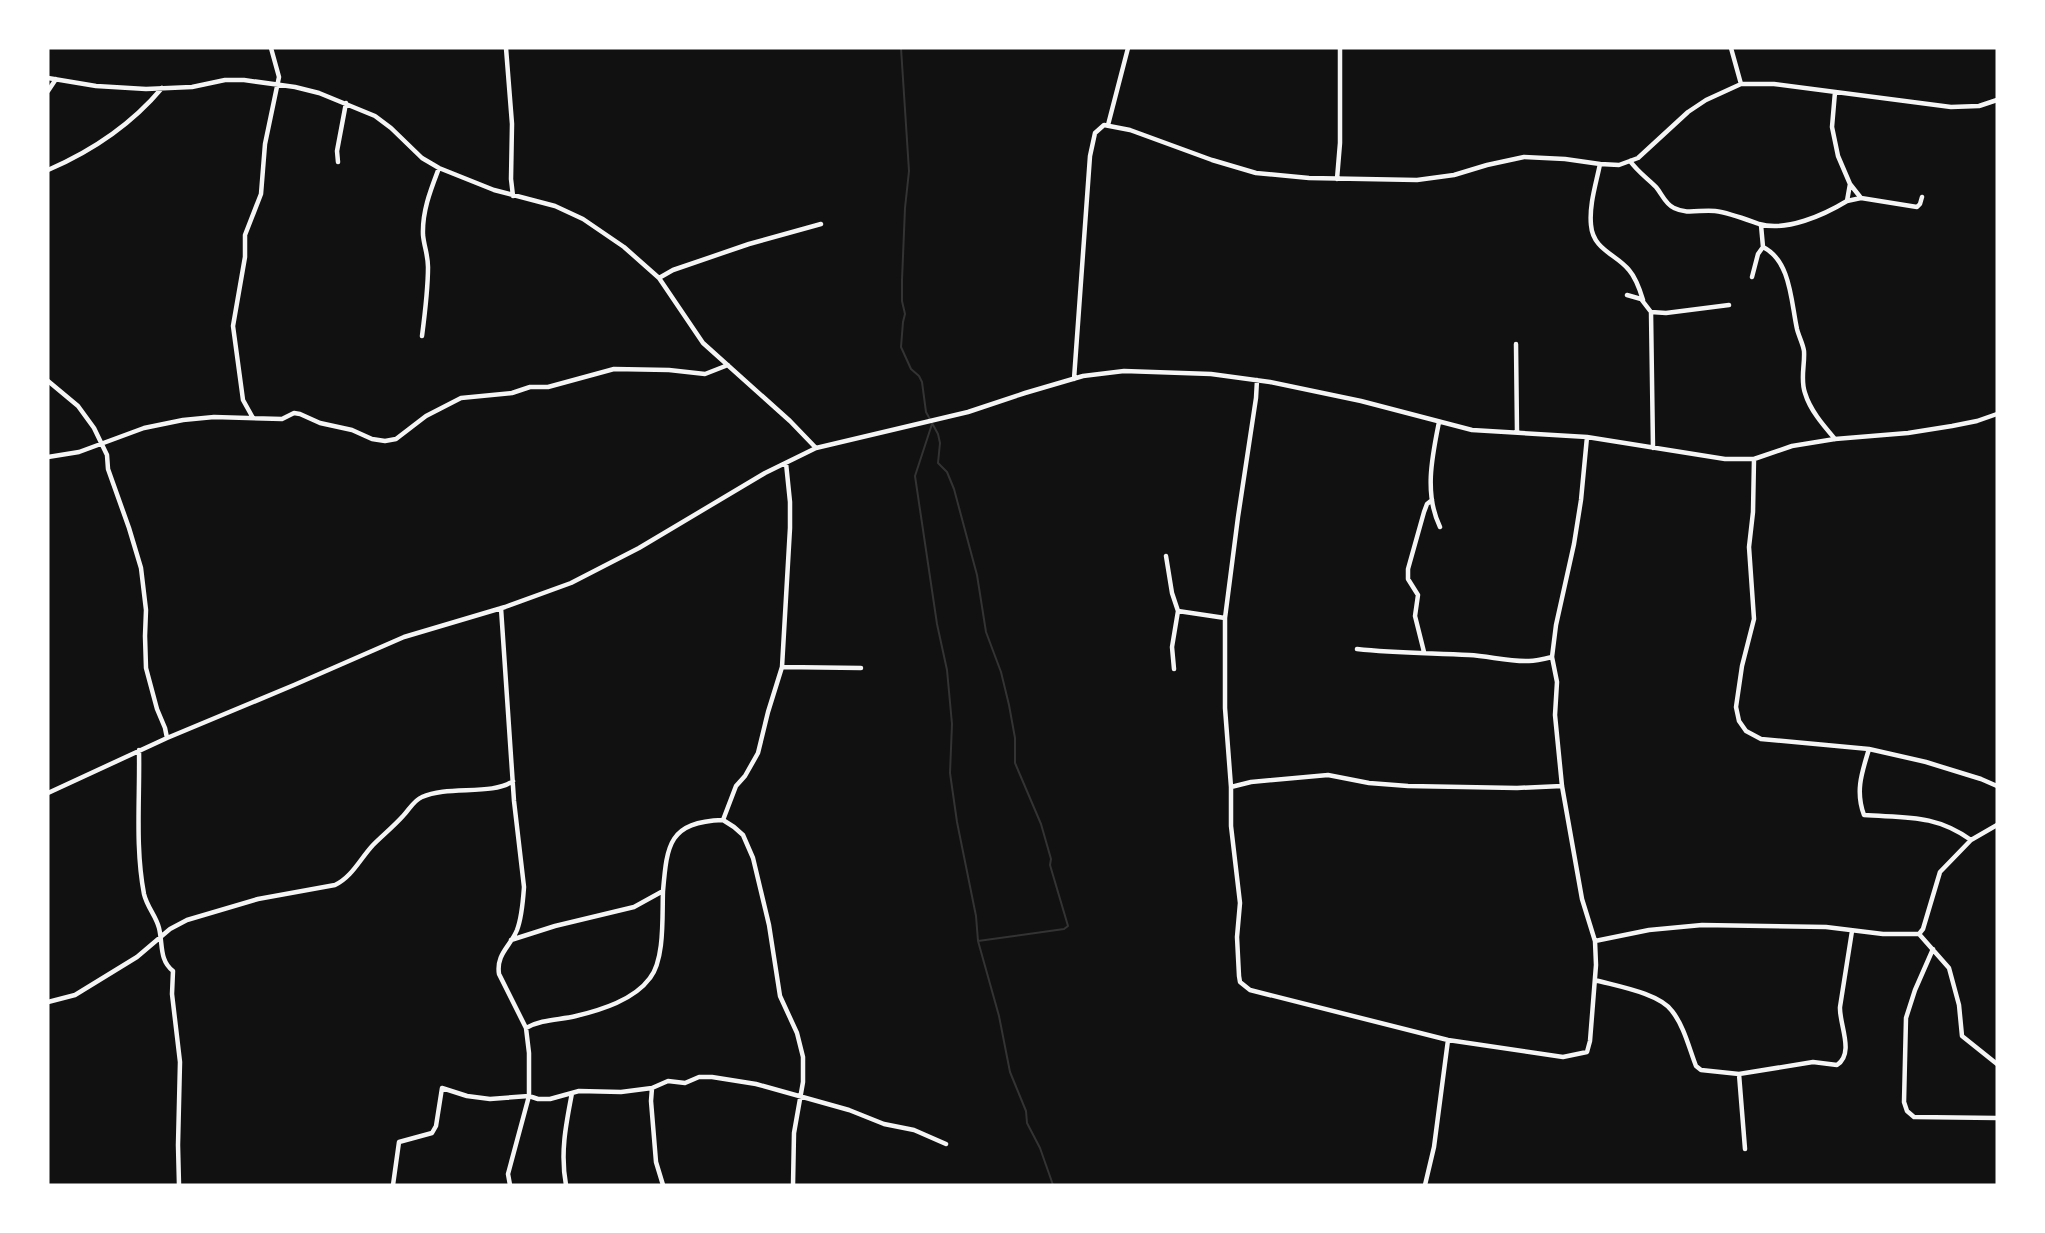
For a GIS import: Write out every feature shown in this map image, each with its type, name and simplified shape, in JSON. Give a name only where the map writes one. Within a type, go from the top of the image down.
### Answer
[{"type":"street","points":[[253,418],[243,400],[233,326],[245,257],[245,235],[261,194],[265,144],[279,77],[271,48]]},
{"type":"street","points":[[506,48],[512,124],[513,196]]},
{"type":"street","points":[[1108,125],[1128,48]]},
{"type":"street","points":[[1337,179],[1340,143],[1340,48]]},
{"type":"street","points":[[1731,48],[1741,84]]},
{"type":"street","points":[[48,78],[96,86],[162,88],[192,87],[225,80],[244,80],[319,93],[375,116],[422,158],[439,168],[513,196],[555,206],[583,219],[624,247],[659,278],[703,343],[790,421],[816,448]]},
{"type":"street","points":[[48,91],[56,79]]},
{"type":"street","points":[[1074,379],[1089,156],[1095,133],[1100,127],[1108,125],[1130,130],[1248,171],[1288,177],[1417,180],[1444,177],[1524,157],[1619,165],[1638,158],[1688,112],[1706,100],[1741,84],[1774,84],[1966,108],[1997,100]]},
{"type":"street","points":[[48,170],[100,143],[124,127],[162,88]]},
{"type":"street","points":[[1835,92],[1832,127],[1838,156],[1850,184],[1861,198]]},
{"type":"street","points":[[338,162],[337,151],[346,103]]},
{"type":"street","points":[[1630,161],[1638,172],[1657,187],[1671,207],[1685,211],[1716,211],[1761,225],[1808,220],[1847,201],[1861,198],[1917,207],[1922,197]]},
{"type":"street","points":[[1600,164],[1591,213],[1594,238],[1601,248],[1629,269],[1643,301],[1651,312],[1653,448]]},
{"type":"street","points":[[422,336],[428,265],[423,223],[425,207],[439,168]]},
{"type":"street","points":[[1847,201],[1850,184]]},
{"type":"street","points":[[659,278],[673,270],[749,244],[821,224]]},
{"type":"street","points":[[1752,277],[1758,254],[1763,247],[1761,225]]},
{"type":"street","points":[[1763,247],[1772,251],[1779,259],[1787,281],[1803,348],[1804,391],[1810,406],[1834,439]]},
{"type":"street","points":[[1627,295],[1643,301]]},
{"type":"street","points":[[1651,312],[1666,313],[1729,304]]},
{"type":"street","points":[[1516,344],[1517,432]]},
{"type":"street","points":[[48,457],[79,452],[144,428],[183,420],[214,417],[282,418],[294,413],[320,423],[352,430],[372,439],[396,440],[426,416],[461,398],[512,393],[530,387],[548,387],[614,369],[669,370],[705,374],[728,365]]},
{"type":"street","points":[[48,793],[166,738],[404,637],[546,594],[571,584],[816,448],[968,412],[1074,379],[1124,371],[1211,374],[1306,388],[1472,430],[1587,437],[1710,458],[1754,459],[1792,446],[1834,439],[1908,433],[1977,421],[1997,414]]},
{"type":"street","points":[[1257,380],[1225,618],[1225,708],[1231,787],[1231,826],[1240,903],[1237,937],[1240,982],[1250,990],[1448,1040],[1563,1057],[1587,1052],[1590,1041],[1596,965],[1595,941],[1582,899],[1562,786],[1555,715],[1557,682],[1552,657],[1556,625],[1574,544],[1587,437]]},
{"type":"street","points":[[48,383],[78,406],[94,428],[107,454],[108,469],[141,568],[146,610],[144,636],[146,668],[166,738]]},
{"type":"street","points":[[1439,422],[1429,488],[1440,527]]},
{"type":"street","points":[[1754,459],[1754,512],[1749,548],[1754,619],[1737,693],[1736,707],[1739,721],[1746,731],[1761,739],[1869,750],[1926,762],[1982,779],[1997,786]]},
{"type":"street","points":[[723,820],[736,786],[745,776],[758,753],[782,667],[790,528],[786,463]]},
{"type":"street","points":[[1424,652],[1415,616],[1418,595],[1408,579],[1408,569],[1424,512],[1427,504],[1432,500]]},
{"type":"street","points":[[1166,556],[1172,593],[1178,611],[1172,647],[1174,669]]},
{"type":"street","points":[[501,608],[513,781],[524,887],[516,931],[498,965],[499,974],[526,1028],[529,1053],[529,1096],[509,1168],[510,1185]]},
{"type":"street","points":[[1178,611],[1225,618]]},
{"type":"street","points":[[1357,649],[1392,653],[1472,655],[1517,661],[1552,657]]},
{"type":"street","points":[[782,667],[861,668]]},
{"type":"street","points":[[139,750],[139,810],[144,892],[147,907],[159,929],[163,958],[167,967],[173,971],[172,994],[179,1044],[179,1185]]},
{"type":"street","points":[[1869,750],[1860,776],[1859,790],[1864,815],[1922,818],[1959,831],[1971,840]]},
{"type":"street","points":[[1231,787],[1251,782],[1328,775],[1369,783],[1408,786],[1517,788],[1562,786]]},
{"type":"street","points":[[49,1003],[75,995],[137,957],[170,929],[187,920],[258,899],[335,885],[349,876],[374,844],[420,797],[438,791],[499,787],[513,781]]},
{"type":"street","points":[[526,1028],[593,1012],[618,1002],[650,978],[658,958],[667,859],[675,835],[684,828],[723,820],[743,835],[757,869],[769,925],[780,996],[797,1033],[802,1057],[803,1082],[794,1133],[793,1185]]},
{"type":"street","points":[[1919,934],[1923,929],[1940,872],[1971,840],[1997,825]]},
{"type":"street","points":[[511,940],[555,926],[634,907],[663,891]]},
{"type":"street","points":[[1595,941],[1649,930],[1702,925],[1826,927],[1852,931],[1919,934],[1950,968],[1959,1005],[1962,1036],[1997,1064]]},
{"type":"street","points":[[1595,980],[1652,997],[1665,1004],[1672,1010],[1678,1021],[1696,1066],[1701,1070],[1739,1074],[1814,1062],[1837,1065],[1842,1062],[1846,1039],[1839,1018],[1852,931]]},
{"type":"street","points":[[1933,950],[1915,990],[1906,1018],[1904,1102],[1907,1111],[1914,1117],[1997,1118]]},
{"type":"street","points":[[1425,1185],[1434,1147],[1448,1040]]},
{"type":"street","points":[[1739,1074],[1745,1149]]},
{"type":"street","points":[[393,1185],[399,1142],[432,1133],[436,1126],[442,1088],[467,1096],[490,1099],[529,1096],[550,1100],[579,1091],[621,1092],[652,1088],[668,1081],[685,1083],[699,1077],[712,1077],[756,1084],[849,1110],[884,1124],[914,1130],[946,1144]]},
{"type":"street","points":[[652,1088],[656,1162],[663,1185]]},
{"type":"street","points":[[566,1185],[562,1168],[563,1146],[572,1092]]},
{"type":"waterway","points":[[901,48],[909,171],[902,280],[902,301],[905,314],[901,347],[911,369],[922,382],[926,412],[938,434],[940,443],[938,463],[947,472],[954,489],[977,575],[986,632],[1001,672],[1009,705],[1015,738],[1015,763],[1041,824],[1068,926],[1064,929],[978,941],[999,1016],[1010,1072],[1026,1111],[1027,1123],[1040,1148],[1053,1185]]},
{"type":"waterway","points":[[932,424],[915,476],[937,624],[947,670],[952,724],[950,773],[957,822],[976,916],[978,941]]}]
